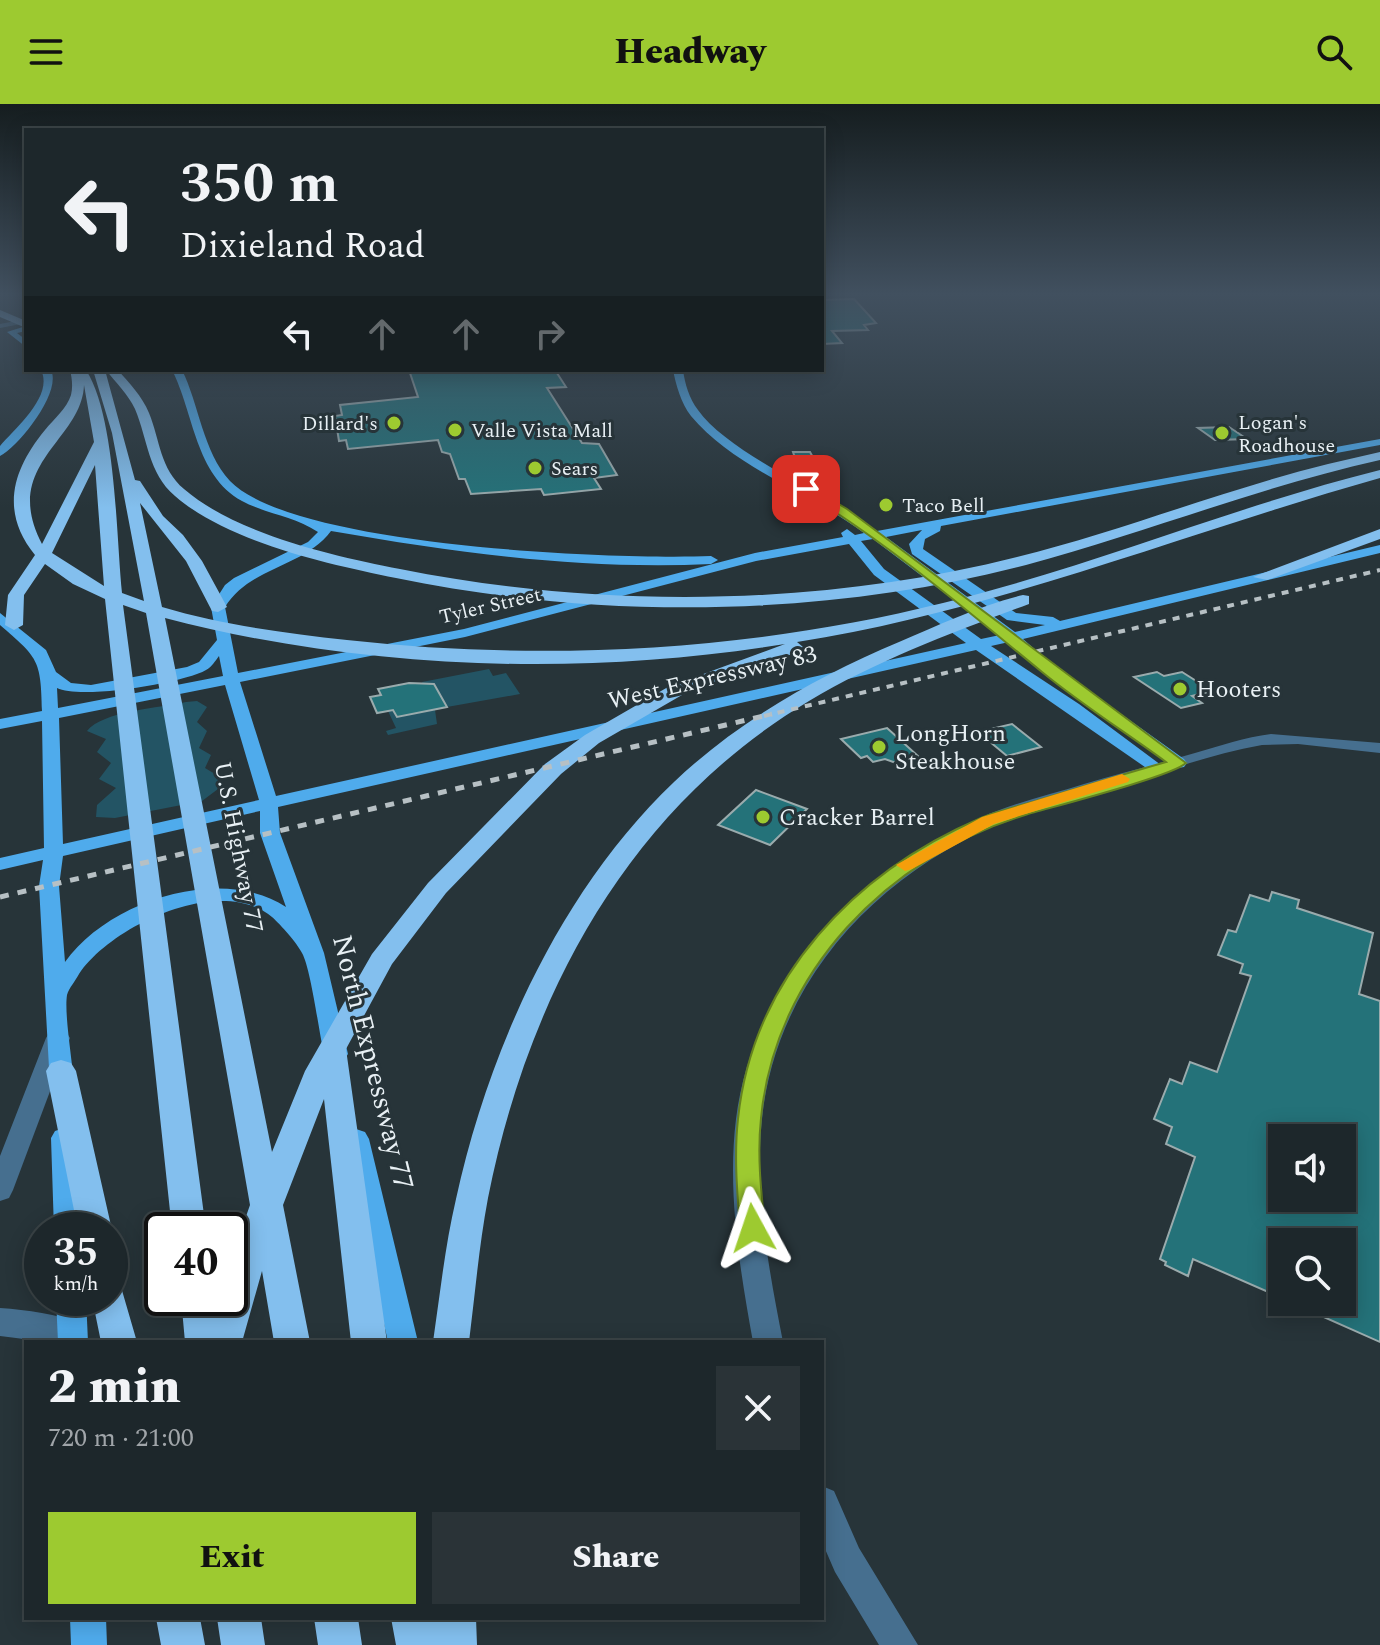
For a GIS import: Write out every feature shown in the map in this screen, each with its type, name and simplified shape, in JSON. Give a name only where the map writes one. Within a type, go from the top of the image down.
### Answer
[{"type":"highway","points":[[79,372],[73,403],[25,464],[17,483],[14,502],[19,522],[40,551],[65,571],[105,591],[153,609],[271,635],[412,650],[575,654],[733,644],[879,623],[1008,598],[1379,470]]},
{"type":"highway","points":[[80,372],[90,386],[100,439],[118,649],[187,1212]]},
{"type":"highway","name":"U.S. Highway 77","points":[[100,372],[110,398],[161,642],[292,1340]]},
{"type":"highway","points":[[114,372],[139,404],[161,474],[187,498],[225,522],[338,562],[391,574],[544,594],[645,599],[747,597],[866,589],[967,573],[1031,558],[1305,472],[1380,456]]},
{"type":"highway","points":[[7,621],[16,595],[57,533],[100,439]]},
{"type":"highway","points":[[126,469],[157,519],[178,538],[194,561],[218,607]]},
{"type":"highway","points":[[225,1340],[255,1234],[320,1071],[381,960],[437,888],[553,769],[592,739],[675,691],[799,645],[1030,571],[1379,470]]},
{"type":"highway","points":[[451,1340],[475,1184],[508,1070],[548,977],[605,878],[635,837],[682,786],[773,716],[838,678],[1008,598],[1209,523],[1379,470]]},
{"type":"highway","points":[[1261,577],[1380,534]]},
{"type":"highway","points":[[329,1025],[369,1340]]},
{"type":"highway","points":[[61,1071],[91,1212]]},
{"type":"highway","points":[[113,1316],[119,1340]]},
{"type":"highway","points":[[200,1316],[203,1340]]},
{"type":"highway","points":[[176,1645],[178,1620]]},
{"type":"highway","points":[[178,1620],[183,1645]]},
{"type":"highway","points":[[239,1620],[243,1645]]},
{"type":"highway","points":[[336,1620],[340,1645]]},
{"type":"highway","points":[[413,1620],[418,1645]]},
{"type":"highway","points":[[454,1620],[455,1645]]},
{"type":"main road","points":[[0,453],[44,401],[49,376],[47,372]]},
{"type":"main road","points":[[178,372],[215,471],[227,486],[257,505],[316,525],[466,551],[545,559],[646,562],[755,557],[1380,442]]},
{"type":"main road","points":[[668,372],[676,404],[702,435],[723,453],[822,509],[879,572],[1073,707],[1155,769]]},
{"type":"main road","points":[[678,372],[681,387],[694,413],[730,446],[828,502],[1178,763]]},
{"type":"main road","points":[[947,522],[920,536],[915,544],[917,551],[1012,617],[1075,622]]},
{"type":"main road","points":[[218,607],[230,588],[239,581],[322,538],[325,531],[316,525]]},
{"type":"main road","name":"West Expressway 83","points":[[0,864],[1012,637],[1380,549]]},
{"type":"main road","name":"Tyler Street","points":[[0,724],[490,628],[755,557]]},
{"type":"main road","name":"North Expressway 77","points":[[218,607],[231,678],[269,802],[270,833],[313,953],[403,1340]]},
{"type":"main road","points":[[7,621],[41,653],[49,674],[54,852],[49,886],[67,1212]]},
{"type":"main road","points":[[49,674],[66,687],[82,690],[148,679],[198,669],[224,641]]},
{"type":"main road","points":[[56,994],[89,947],[118,924],[174,902],[225,894],[276,909],[313,953]]},
{"type":"main road","points":[[72,1316],[73,1338]]},
{"type":"main road","points":[[88,1620],[89,1645]]},
{"type":"main road","points":[[468,1620],[474,1645]]},
{"type":"street","points":[[768,1340],[761,1305],[748,1176],[749,1117],[761,1063],[782,1006],[813,953],[858,901],[900,869],[944,842],[1032,805],[1267,740],[1380,748]]},
{"type":"street","points":[[0,1190],[58,1038]]},
{"type":"street","points":[[0,1322],[32,1324],[73,1338]]},
{"type":"street","points":[[824,1508],[847,1560],[900,1645]]},
{"type":"shaded area","points":[[489,669],[493,676],[506,673],[520,694],[447,707],[434,684],[424,686],[422,682]]},
{"type":"shaded area","points":[[197,701],[207,707],[197,722],[207,731],[199,748],[211,755],[205,768],[220,777],[222,786],[202,801],[115,818],[96,817],[97,805],[116,788],[99,779],[111,763],[97,752],[106,739],[87,731],[95,724],[118,715]]},
{"type":"shaded area","points":[[393,710],[397,717],[435,710],[437,724],[388,735],[386,731],[396,728],[388,711]]},
{"type":"building","name":"Valle Vista Mall","points":[[410,372],[556,372],[566,387],[547,388],[582,443],[599,444],[617,475],[594,478],[601,489],[544,495],[541,489],[471,494],[465,479],[459,479],[450,454],[442,452],[438,440],[348,449],[346,440],[339,441],[335,416],[342,415],[340,405],[418,397]]},
{"type":"building","name":"Logan's Roadhouse","points":[[1229,427],[1247,439],[1215,440],[1198,428]]},
{"type":"building","points":[[793,452],[810,452],[824,477],[802,478]]},
{"type":"building","name":"Hooters","points":[[1157,672],[1164,676],[1182,672],[1212,691],[1192,696],[1202,703],[1181,708],[1134,677]]},
{"type":"building","points":[[409,683],[434,684],[447,707],[397,717],[393,710],[377,713],[370,697],[381,695],[378,689]]},
{"type":"building","points":[[1012,724],[1041,747],[1007,756],[978,732]]},
{"type":"building","name":"LongHorn Steakhouse","points":[[887,728],[918,756],[896,763],[885,759],[873,762],[867,756],[861,758],[841,739]]},
{"type":"building","name":"Cracker Barrel","points":[[756,790],[807,809],[770,845],[718,825]]},
{"type":"building","points":[[1272,892],[1299,900],[1297,908],[1373,933],[1359,994],[1380,1001],[1380,1342],[1322,1316],[1356,1316],[1356,1228],[1268,1228],[1268,1292],[1193,1259],[1188,1276],[1165,1265],[1166,1262],[1160,1259],[1195,1157],[1166,1144],[1172,1127],[1154,1119],[1170,1079],[1182,1084],[1190,1062],[1217,1072],[1251,976],[1240,973],[1243,964],[1218,955],[1228,930],[1236,932],[1250,895],[1269,901]]},
{"type":"railway","points":[[764,716],[1380,570]]},
{"type":"railway","points":[[0,897],[772,714]]},
{"type":"slow traffic","points":[[905,865],[988,821],[1122,779]]},
{"type":"place","name":"Dillard's","points":[[394,423]]},
{"type":"place","name":"Valle Vista Mall","points":[[455,430]]},
{"type":"place","name":"Logan's Roadhouse","points":[[1222,433]]},
{"type":"place","name":"Sears","points":[[535,468]]},
{"type":"place","name":"Taco Bell","points":[[886,505]]},
{"type":"place","name":"Hooters","points":[[1180,689]]},
{"type":"place","name":"LongHorn Steakhouse","points":[[879,747]]},
{"type":"place","name":"Cracker Barrel","points":[[763,817]]},
{"type":"route","points":[[753,1228],[748,1176],[749,1117],[761,1063],[782,1006],[813,953],[858,901],[900,869],[944,842],[988,821],[1032,805],[1178,763],[1048,669],[1012,637],[843,511],[806,489]]}]
